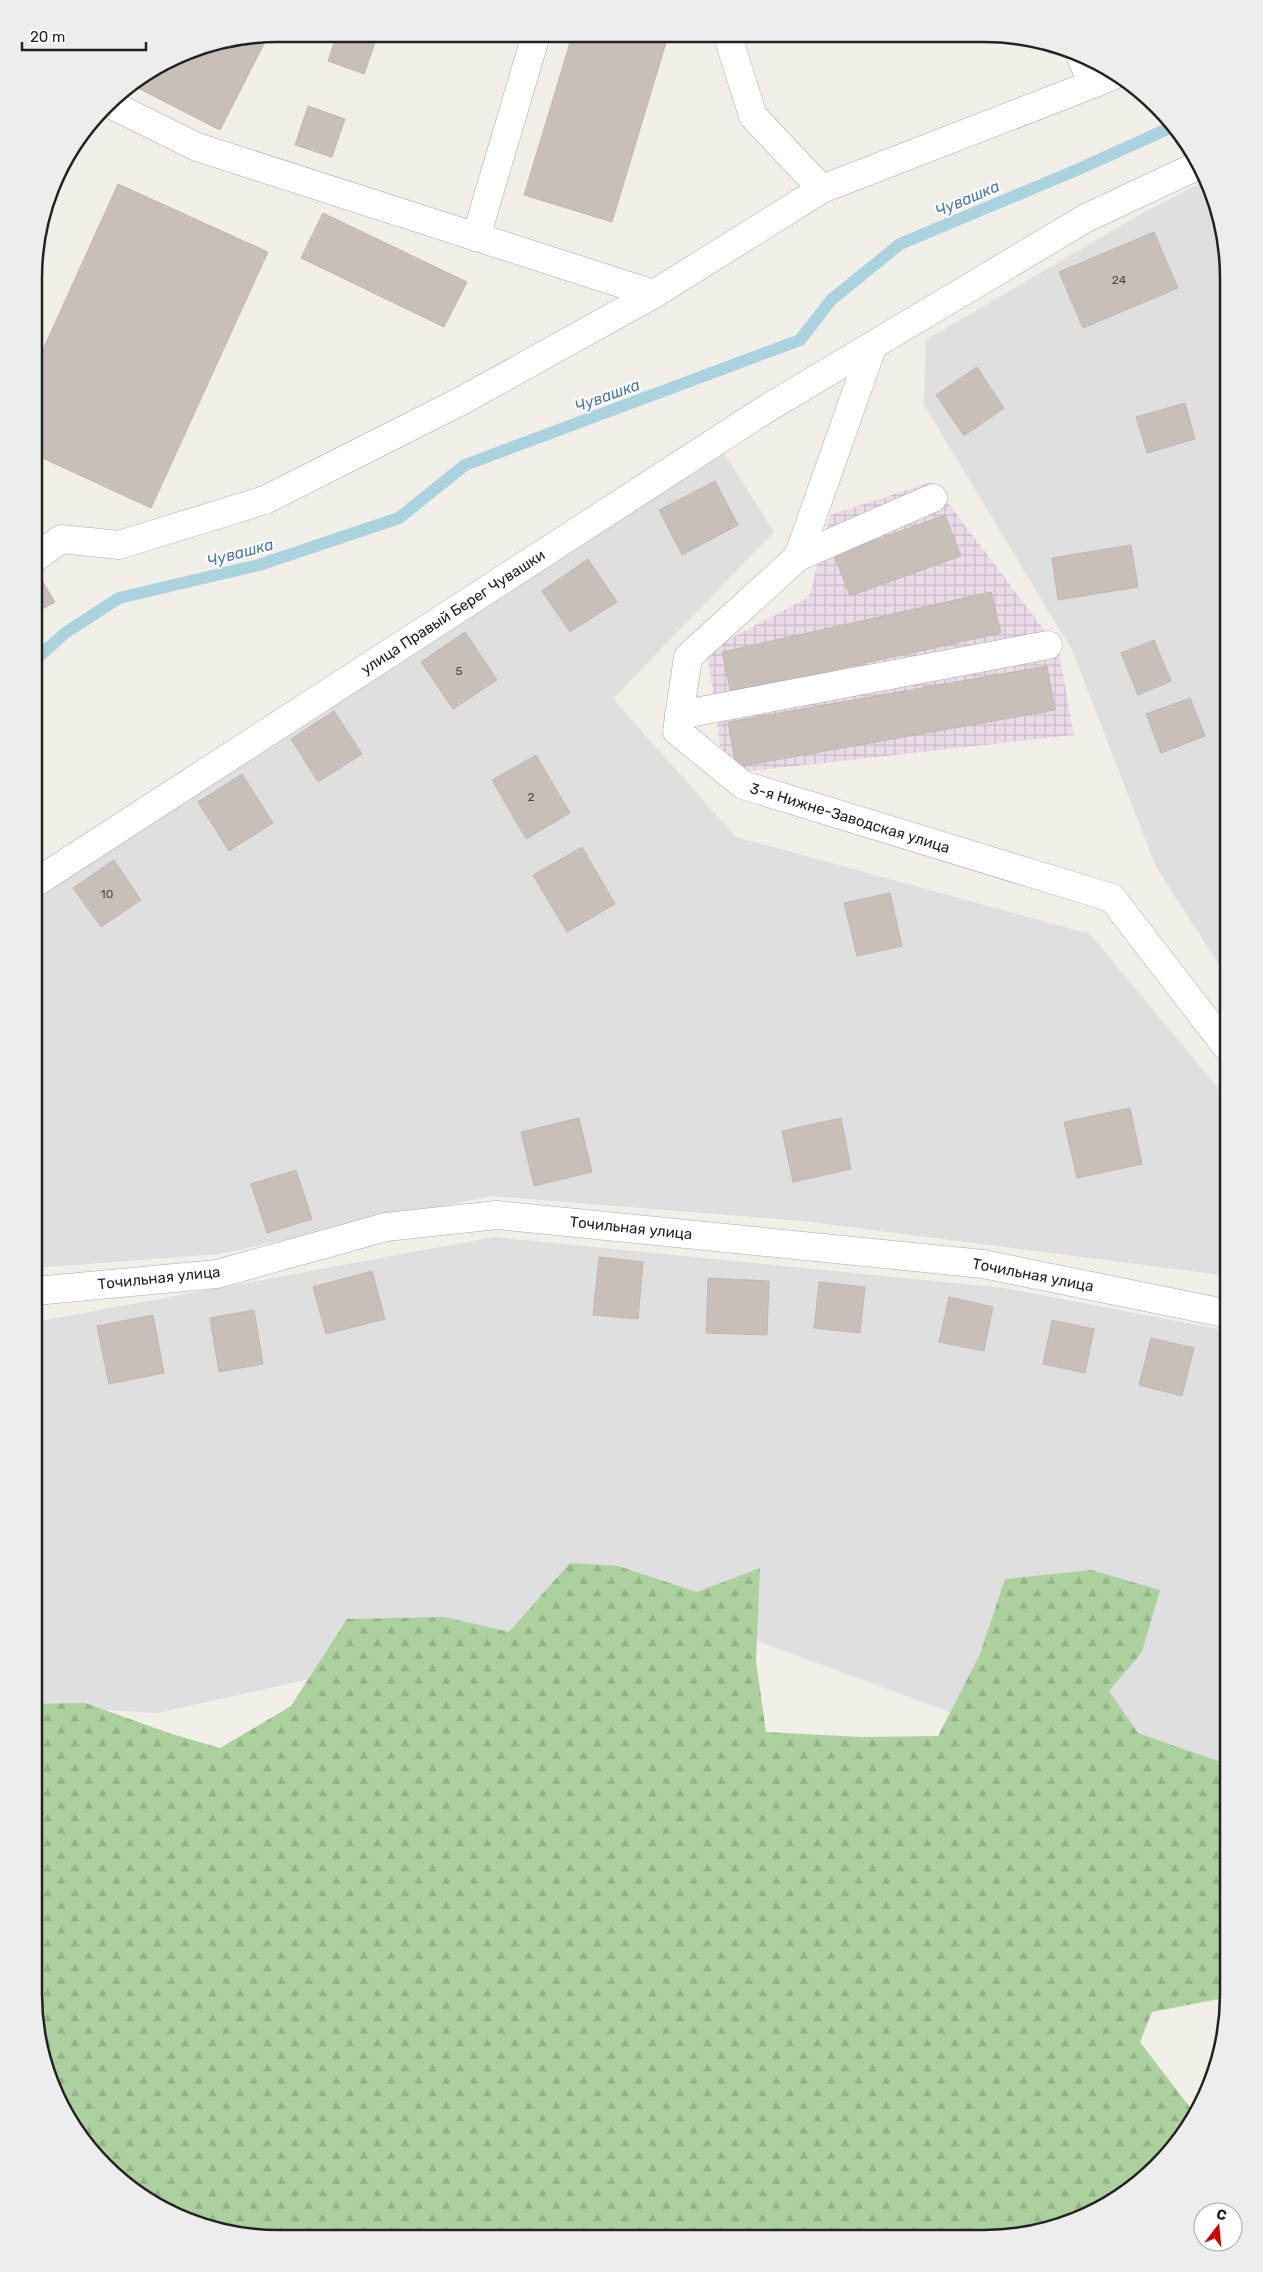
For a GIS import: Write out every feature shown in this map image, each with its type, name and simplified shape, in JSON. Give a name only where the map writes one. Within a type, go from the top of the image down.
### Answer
[{"type":"street","points":[[476,237],[534,42]]},
{"type":"street","points":[[730,42],[753,116],[822,189]]},
{"type":"street","points":[[42,553],[61,539],[119,545],[265,500],[463,400],[654,294],[822,189],[1104,79],[1095,70]]},
{"type":"street","points":[[117,107],[197,147],[654,294]]},
{"type":"street","name":"улица Правый Берег Чувашки","points":[[42,878],[757,414],[1086,218],[1193,167]]},
{"type":"street","name":"3-я Нижне-Заводская улица","points":[[873,345],[798,557],[688,657],[677,731],[743,785],[1112,898],[1220,1038]]},
{"type":"street","points":[[798,557],[933,498]]},
{"type":"street","points":[[680,715],[1048,645]]},
{"type":"street","name":"Точильная улица","points":[[42,1290],[217,1274],[386,1226],[497,1215],[983,1264],[1220,1312]]},
{"type":"shaded area","points":[[1201,183],[1216,232],[1220,263],[1220,966],[1156,867],[1072,650],[924,405],[926,340],[1146,211]]},
{"type":"shaded area","points":[[724,453],[774,532],[613,699],[736,837],[1090,934],[1220,1090],[1220,1275],[803,1221],[491,1196],[219,1254],[42,1267],[42,891]]},
{"type":"shaded area","points":[[932,482],[1058,648],[1074,735],[724,774],[707,651],[809,597],[830,515]]},
{"type":"shaded area","points":[[494,1237],[1004,1288],[1220,1329],[1220,1812],[654,1603],[157,1713],[42,1706],[42,1321]]},
{"type":"green space","points":[[570,1563],[618,1566],[697,1592],[760,1568],[756,1661],[766,1732],[862,1737],[938,1736],[980,1654],[1005,1579],[1091,1570],[1160,1590],[1142,1652],[1109,1691],[1138,1733],[1220,1762],[1220,1999],[1152,2012],[1140,2042],[1191,2108],[1181,2125],[1162,2149],[1140,2171],[1103,2198],[1061,2217],[1031,2225],[985,2230],[278,2230],[232,2225],[202,2217],[188,2212],[147,2190],[123,2171],[101,2149],[82,2125],[60,2084],[47,2040],[42,1994],[42,1704],[85,1703],[172,1734],[220,1748],[291,1706],[347,1619],[445,1617],[509,1632]]},
{"type":"building","points":[[334,42],[375,42],[364,74],[328,61]]},
{"type":"building","points":[[570,42],[666,42],[612,222],[524,195]]},
{"type":"building","points":[[264,43],[220,130],[139,88],[160,74],[188,60],[232,47]]},
{"type":"building","points":[[308,106],[345,119],[332,157],[295,145]]},
{"type":"building","points":[[118,184],[268,252],[151,508],[42,458],[42,352]]},
{"type":"building","points":[[323,213],[467,282],[444,327],[301,258]]},
{"type":"building","points":[[1154,232],[1178,288],[1083,328],[1059,272]]},
{"type":"building","points":[[977,367],[1004,408],[964,436],[936,395]]},
{"type":"building","points":[[1185,403],[1195,439],[1147,453],[1136,417]]},
{"type":"building","points":[[715,481],[738,525],[682,555],[659,510]]},
{"type":"building","points":[[945,515],[961,556],[850,596],[834,555]]},
{"type":"building","points":[[1131,545],[1138,587],[1058,600],[1052,558]]},
{"type":"building","points":[[588,559],[617,602],[570,632],[542,591]]},
{"type":"building","points":[[42,580],[55,602],[42,609]]},
{"type":"building","points":[[991,592],[1001,633],[731,693],[722,652]]},
{"type":"building","points":[[465,632],[497,680],[453,709],[421,662]]},
{"type":"building","points":[[1154,640],[1171,681],[1138,695],[1121,653]]},
{"type":"building","points":[[1047,666],[1055,710],[736,767],[728,722]]},
{"type":"building","points":[[1190,698],[1205,736],[1161,753],[1146,714]]},
{"type":"building","points":[[334,711],[362,754],[318,782],[291,739]]},
{"type":"building","points":[[536,755],[570,813],[526,839],[492,780]]},
{"type":"building","points":[[242,774],[273,823],[229,851],[198,802]]},
{"type":"building","points":[[582,847],[615,904],[567,932],[533,875]]},
{"type":"building","points":[[114,860],[141,900],[101,927],[73,888]]},
{"type":"building","points":[[890,893],[902,946],[857,956],[844,903]]},
{"type":"building","points":[[1130,1108],[1142,1164],[1077,1178],[1064,1122]]},
{"type":"building","points":[[579,1118],[592,1172],[534,1186],[521,1132]]},
{"type":"building","points":[[841,1118],[851,1169],[793,1182],[782,1131]]},
{"type":"building","points":[[296,1170],[312,1219],[267,1233],[251,1184]]},
{"type":"building","points":[[599,1257],[643,1262],[638,1319],[593,1315]]},
{"type":"building","points":[[372,1271],[385,1319],[326,1334],[313,1287]]},
{"type":"building","points":[[708,1278],[769,1281],[767,1335],[706,1333]]},
{"type":"building","points":[[819,1282],[865,1287],[860,1333],[814,1328]]},
{"type":"building","points":[[949,1297],[993,1307],[984,1351],[939,1342]]},
{"type":"building","points":[[254,1310],[263,1364],[219,1372],[210,1318]]},
{"type":"building","points":[[153,1315],[164,1373],[109,1384],[97,1326]]},
{"type":"building","points":[[1052,1320],[1094,1329],[1085,1373],[1043,1364]]},
{"type":"building","points":[[1151,1338],[1194,1348],[1182,1396],[1139,1385]]},
{"type":"waterway","name":"Чувашка","points":[[42,654],[65,633],[119,598],[259,565],[399,518],[465,465],[800,340],[831,300],[900,244],[1079,169],[1167,129]]}]
